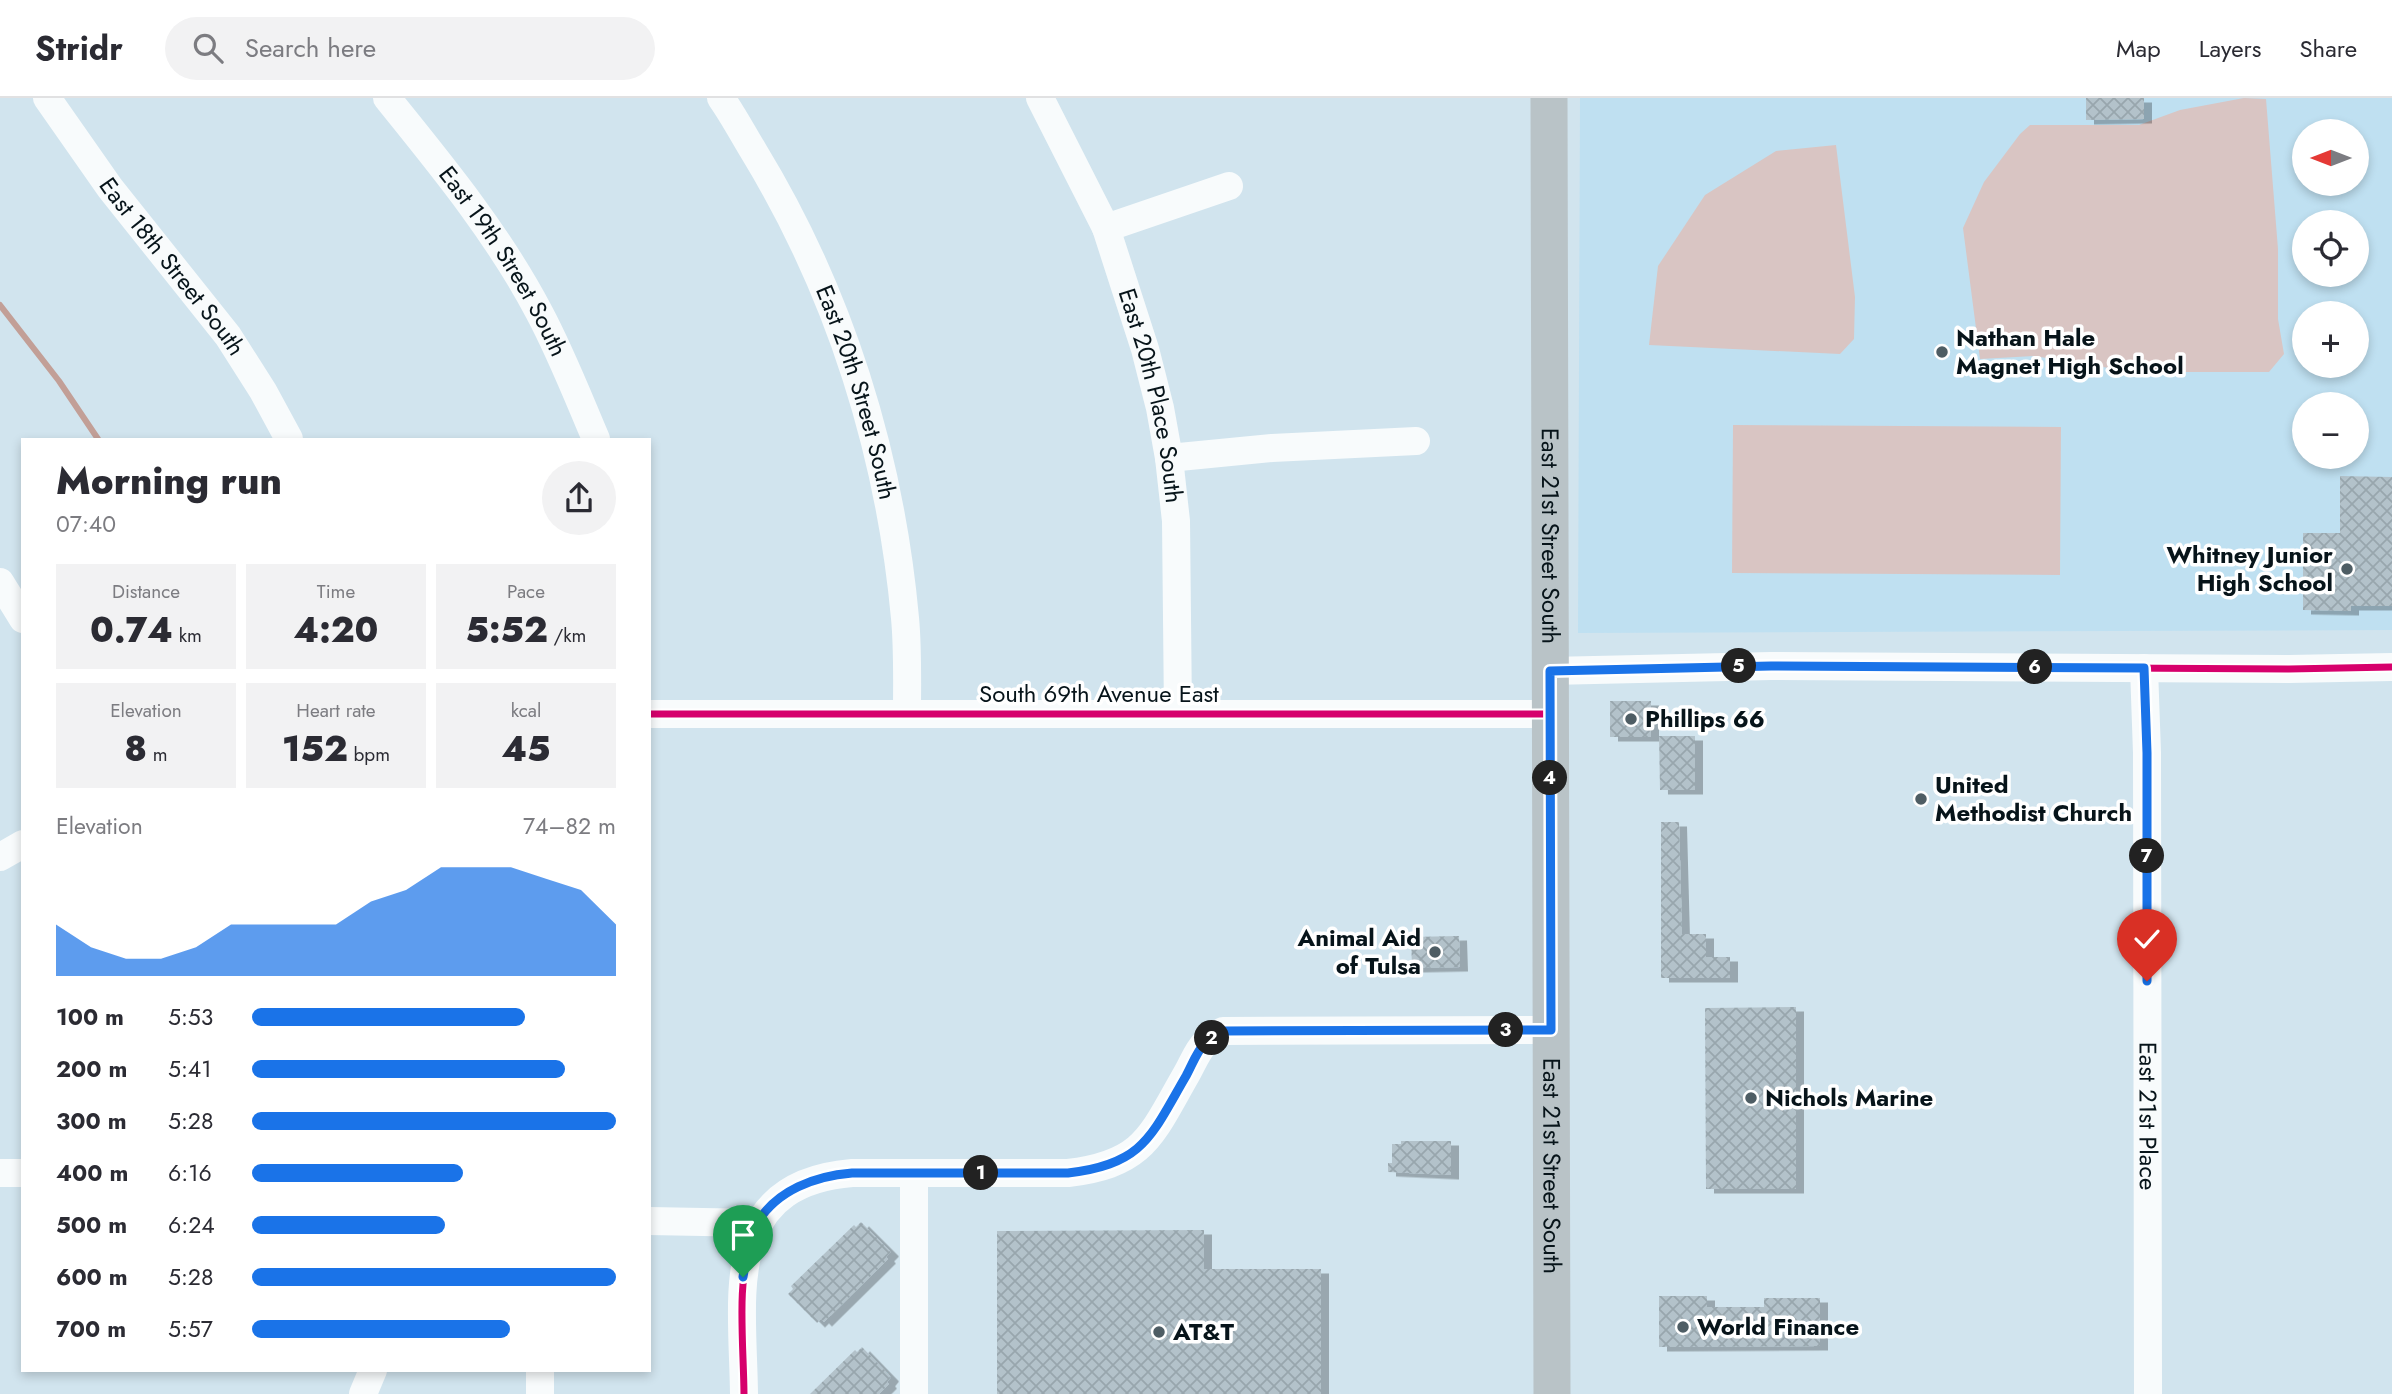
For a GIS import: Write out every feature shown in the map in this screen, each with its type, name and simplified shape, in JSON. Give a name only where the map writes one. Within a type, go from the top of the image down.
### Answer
[{"type":"main road","name":"East 21st Street South","points":[[1549,98],[1552,1394]]},
{"type":"street","name":"East 18th Street South","points":[[47,98],[110,188],[228,336],[288,438]]},
{"type":"street","name":"East 19th Street South","points":[[387,98],[490,231],[539,312],[596,438]]},
{"type":"street","name":"East 20th Street South","points":[[721,98],[797,226],[829,298],[856,374],[874,436],[899,562],[906,621],[907,714]]},
{"type":"street","name":"East 20th Place South","points":[[1040,98],[1106,228],[1145,349],[1169,458],[1176,521],[1178,714]]},
{"type":"street","points":[[1106,228],[1229,186]]},
{"type":"street","points":[[1169,458],[1272,448],[1416,442]]},
{"type":"street","points":[[0,582],[21,617]]},
{"type":"street","points":[[1550,671],[1771,666],[2392,667]]},
{"type":"street","name":"East 21st Place","points":[[2144,668],[2147,779],[2148,1394]]},
{"type":"street","name":"South 69th Avenue East","points":[[651,714],[1549,714]]},
{"type":"street","points":[[0,857],[21,845]]},
{"type":"street","points":[[744,1394],[743,1277],[747,1250],[757,1223],[779,1199],[809,1180],[826,1175],[1068,1173],[1098,1169],[1127,1157],[1142,1145],[1157,1126],[1206,1042],[1223,1031],[1551,1030]]},
{"type":"street","points":[[0,1172],[21,1172]]},
{"type":"street","points":[[915,1173],[915,1394]]},
{"type":"street","points":[[651,1221],[757,1223]]},
{"type":"street","points":[[540,1372],[540,1394]]},
{"type":"shaded area","name":"Nathan Hale Magnet High School","points":[[1580,98],[2392,98],[2392,630],[1578,633]]},
{"type":"shaded area","points":[[2244,98],[2266,99],[2278,249],[2278,319],[2284,354],[2269,372],[2134,372],[2034,356],[1980,359],[1963,228],[1984,182],[2020,134],[2030,125],[2139,125],[2180,110]]},
{"type":"shaded area","points":[[1836,145],[1855,297],[1854,339],[1840,354],[1649,345],[1658,266],[1705,195],[1776,151]]},
{"type":"shaded area","points":[[1733,425],[2061,427],[2060,575],[1732,573]]},
{"type":"building","points":[[2086,98],[2144,98],[2144,119],[2086,120]]},
{"type":"building","name":"Whitney Junior High School","points":[[2340,476],[2392,477],[2392,606],[2351,606],[2351,611],[2303,610],[2303,533],[2340,533]]},
{"type":"building","name":"Phillips 66","points":[[1610,701],[1651,701],[1651,737],[1610,737]]},
{"type":"building","points":[[1659,736],[1695,736],[1695,790],[1660,790]]},
{"type":"building","points":[[1661,822],[1679,822],[1682,934],[1706,934],[1706,957],[1730,957],[1730,978],[1661,978]]},
{"type":"building","name":"Animal Aid of Tulsa","points":[[1459,936],[1460,967],[1412,968],[1411,937]]},
{"type":"building","name":"Nichols Marine","points":[[1796,1007],[1796,1189],[1706,1189],[1705,1008]]},
{"type":"building","points":[[1401,1141],[1451,1141],[1451,1175],[1388,1172],[1388,1163],[1392,1163],[1392,1144],[1401,1144]]},
{"type":"building","points":[[861,1222],[891,1252],[886,1257],[888,1259],[824,1322],[821,1319],[817,1323],[788,1294],[793,1289],[791,1286],[854,1225],[856,1227]]},
{"type":"building","name":"AT&T","points":[[1204,1230],[1204,1269],[1321,1269],[1321,1394],[997,1394],[997,1231]]},
{"type":"building","points":[[1659,1296],[1707,1296],[1707,1307],[1764,1307],[1764,1298],[1820,1298],[1820,1346],[1659,1347]]},
{"type":"building","points":[[862,1347],[891,1377],[887,1382],[889,1384],[879,1394],[810,1394],[855,1350],[857,1352]]},
{"type":"waterway","points":[[0,305],[59,381],[97,438]]},
{"type":"cycle path","points":[[1550,671],[1771,666],[2289,669],[2392,667]]},
{"type":"cycle path","points":[[651,714],[1549,714]]},
{"type":"cycle path","points":[[744,1394],[743,1284],[748,1251],[760,1222],[779,1199],[809,1182],[852,1173],[1068,1173],[1114,1162],[1142,1144],[1163,1115],[1200,1050],[1207,1041],[1223,1031],[1551,1030]]},
{"type":"place","name":"Nathan Hale Magnet High School","points":[[1942,352]]},
{"type":"place","name":"Whitney Junior High School","points":[[2347,569]]},
{"type":"place","name":"Phillips 66","points":[[1631,719]]},
{"type":"place","name":"United Methodist Church","points":[[1921,799]]},
{"type":"place","name":"Animal Aid of Tulsa","points":[[1435,952]]},
{"type":"place","name":"Nichols Marine","points":[[1751,1098]]},
{"type":"place","name":"World Finance","points":[[1683,1327]]},
{"type":"place","name":"AT&T","points":[[1159,1332]]},
{"type":"route","points":[[743,1277],[747,1250],[757,1223],[779,1199],[809,1180],[826,1175],[852,1173],[1068,1173],[1098,1169],[1127,1157],[1142,1145],[1157,1126],[1206,1042],[1223,1031],[1551,1030],[1550,671],[1771,666],[2144,668],[2147,753],[2147,981]]}]
